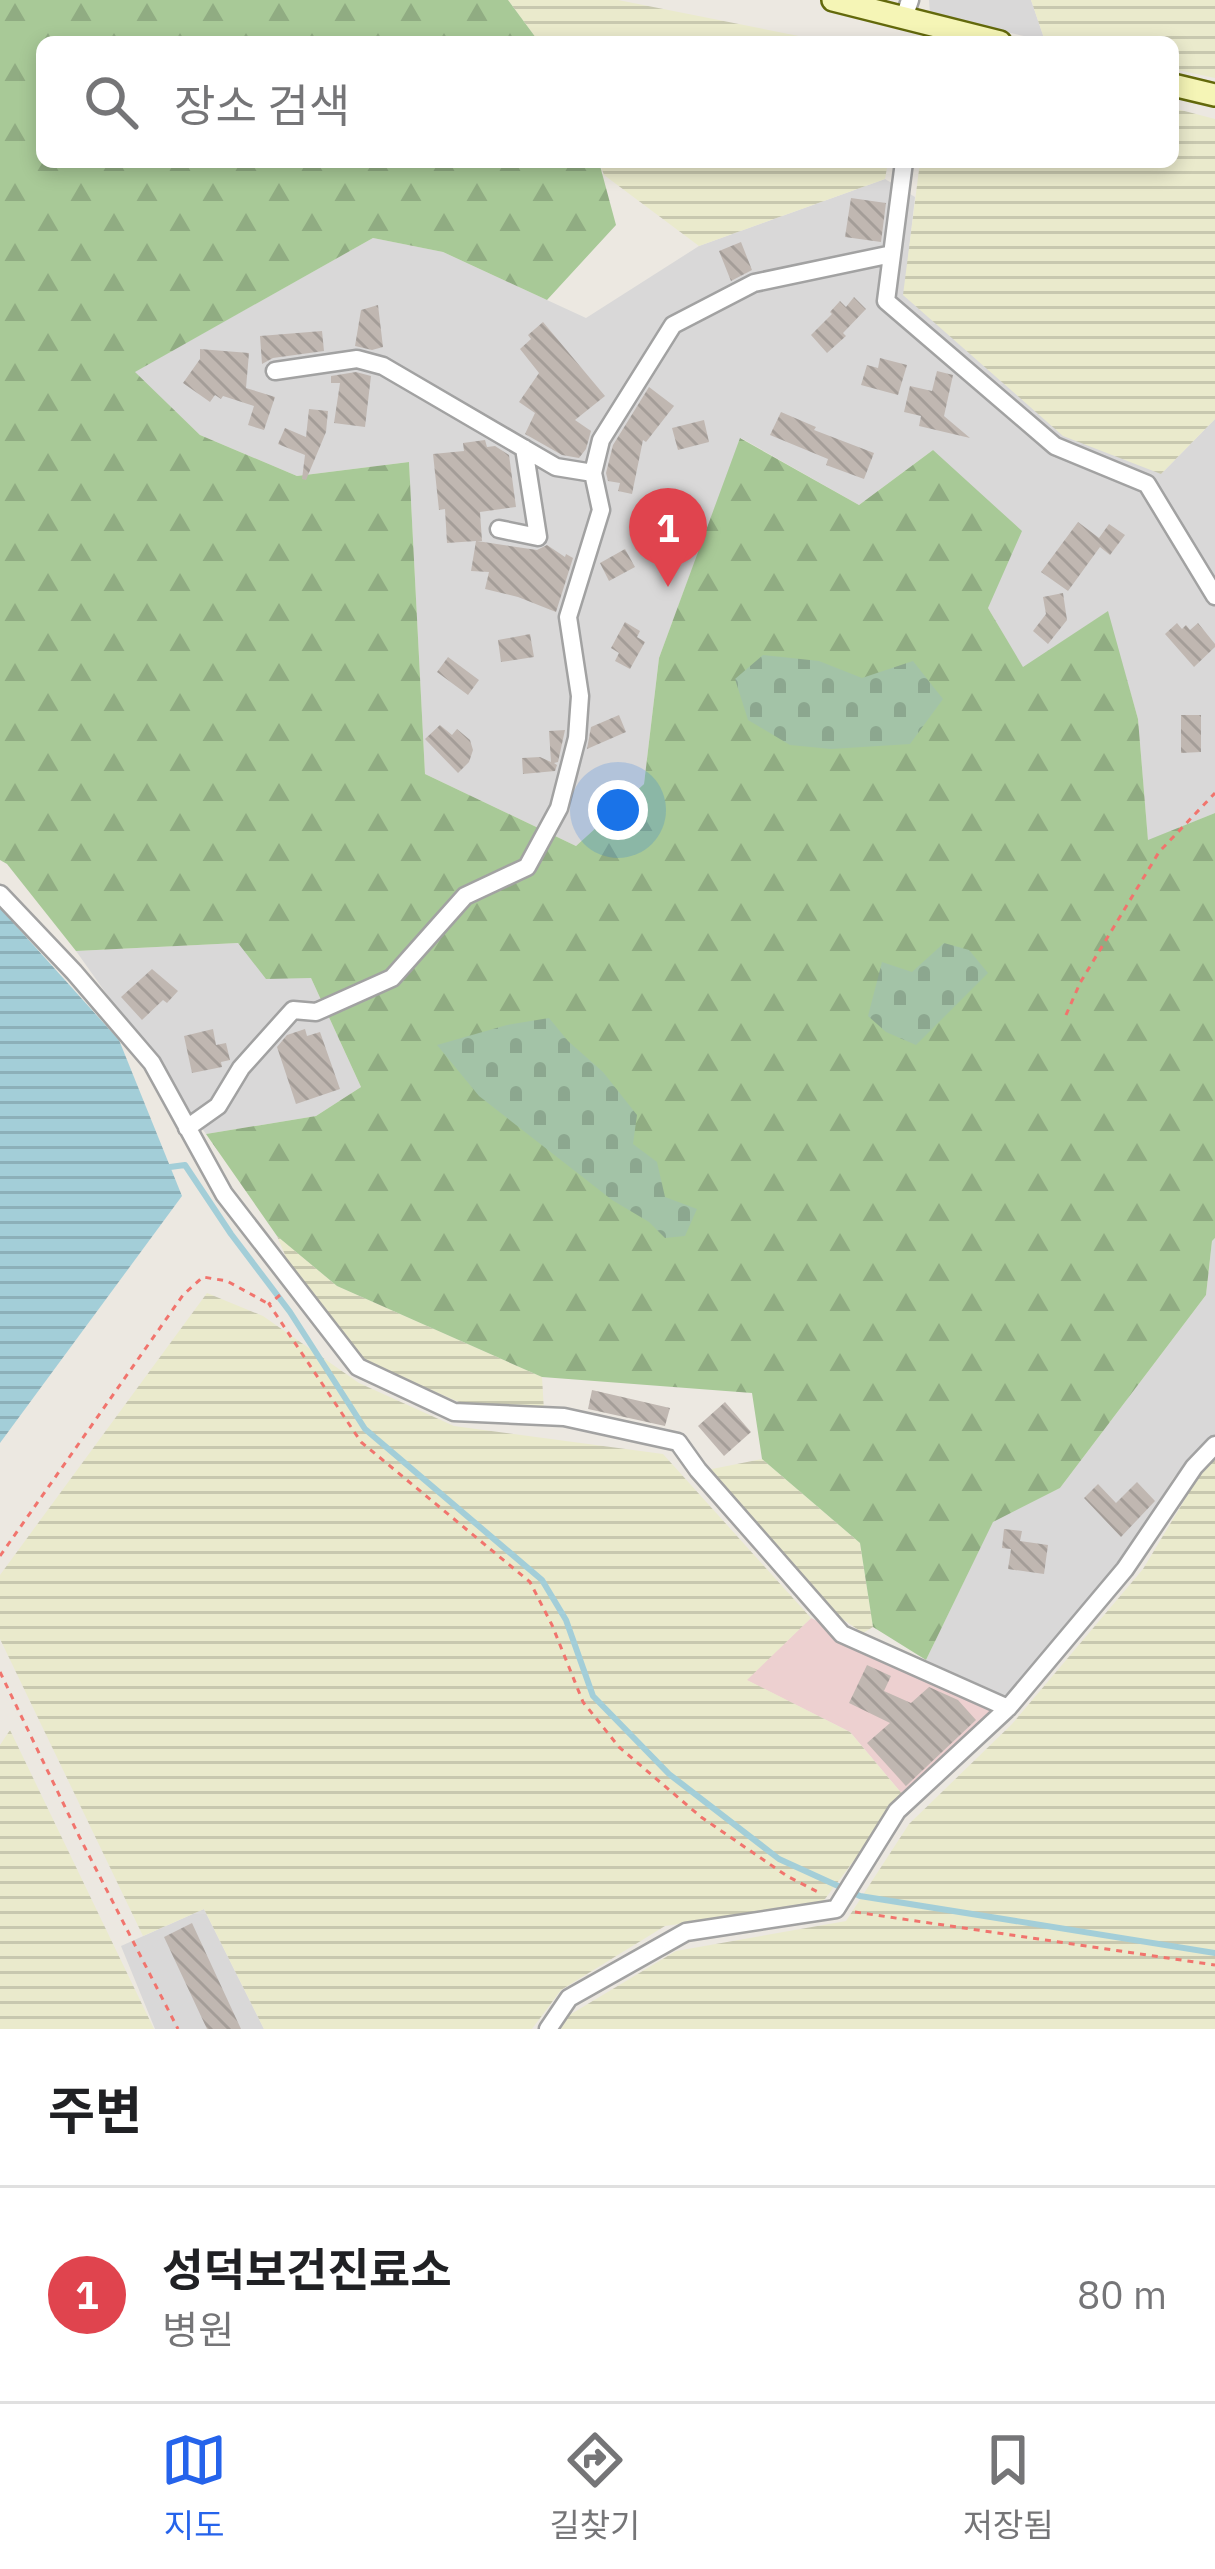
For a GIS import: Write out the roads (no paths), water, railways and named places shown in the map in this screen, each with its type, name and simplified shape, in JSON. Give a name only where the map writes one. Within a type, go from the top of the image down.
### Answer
[{"type":"main road","points":[[833,0],[977,36]]},
{"type":"main road","points":[[1179,86],[1215,94]]},
{"type":"street","points":[[903,168],[886,302],[1055,446],[1147,484],[1215,596]]},
{"type":"street","points":[[187,1128],[218,1106],[241,1068],[293,1010],[316,1012],[392,978],[465,896],[526,867],[560,808],[577,738],[580,696],[568,617],[601,510],[593,473],[601,440],[673,325],[754,283],[892,254]]},
{"type":"street","points":[[275,371],[357,359],[383,366],[556,467],[593,473]]},
{"type":"street","points":[[499,529],[538,537],[524,448]]},
{"type":"street","points":[[0,894],[152,1063],[224,1194],[358,1367],[454,1412],[564,1417],[678,1442],[842,1634],[1008,1708]]},
{"type":"street","points":[[548,2029],[569,1998],[686,1932],[844,1897],[898,1811],[1008,1708],[1125,1569],[1194,1467],[1215,1445]]},
{"type":"water","points":[[0,908],[119,1040],[182,1196],[0,1443]]},
{"type":"waterway","points":[[170,1167],[185,1165],[290,1312],[365,1429],[542,1580],[566,1620],[593,1696],[669,1774],[779,1859],[860,1896],[1215,1953]]},
{"type":"place","name":"성덕보건진료소","points":[[668,587]]}]
